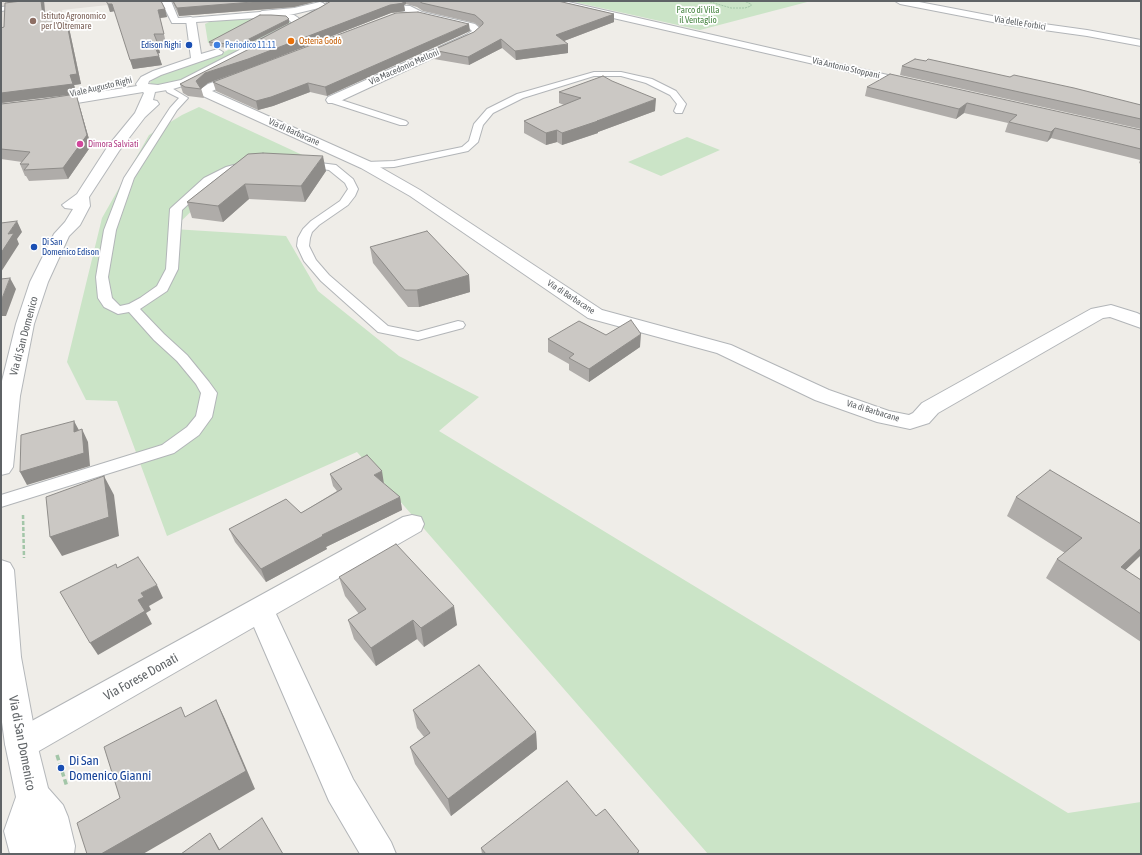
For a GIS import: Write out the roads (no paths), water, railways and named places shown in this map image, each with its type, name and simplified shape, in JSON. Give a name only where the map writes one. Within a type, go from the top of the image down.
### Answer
[{"type":"street","points":[[166,1],[175,21],[294,11],[329,3]]},
{"type":"street","points":[[262,14],[284,9],[286,1]]},
{"type":"street","name":"Via Antonio Stoppani","points":[[552,1],[926,86]]},
{"type":"street","name":"Via delle Forbici","points":[[900,1],[1008,22],[1087,33],[1141,43]]},
{"type":"street","points":[[147,82],[294,20],[329,3]]},
{"type":"street","name":"Via Macedonio Melloni","points":[[332,100],[470,37],[478,31],[472,26],[419,14],[391,11]]},
{"type":"street","points":[[262,14],[294,20]]},
{"type":"street","points":[[190,20],[197,60]]},
{"type":"street","points":[[147,82],[167,88],[185,82],[294,20]]},
{"type":"street","name":"Via di Barbacane","points":[[255,71],[212,86],[206,90],[207,93],[366,164],[415,193],[595,314],[724,349],[822,395],[885,417],[910,422],[920,418],[930,408],[1098,313],[1111,311],[1130,316],[1141,322]]},
{"type":"street","name":"Via di San Domenico","points":[[141,114],[150,93],[147,82]]},
{"type":"street","name":"Viale Augusto Righi","points":[[4,109],[47,104],[147,82]]},
{"type":"street","name":"Via di San Domenico","points":[[1,467],[9,396],[25,324],[39,282],[62,234],[72,225],[82,206],[82,197],[113,149],[141,114],[170,90],[185,82]]},
{"type":"street","name":"Via Forese Donati","points":[[21,744],[412,524]]},
{"type":"street","name":"Via di San Domenico","points":[[1,570],[7,657],[21,744],[32,797],[21,831],[27,854]]},
{"type":"street","points":[[260,610],[341,790],[379,854]]},
{"type":"street","name":"Via di San Domenico","points":[[32,797],[51,818],[58,846],[57,854]]},
{"type":"lane","points":[[1,8],[31,5],[30,1]]},
{"type":"lane","points":[[366,164],[394,164],[465,149],[474,142],[479,124],[490,111],[520,96],[594,74],[621,74],[649,81],[673,93],[682,104],[679,111]]},
{"type":"lane","points":[[170,90],[184,98],[174,108],[129,178],[110,230],[102,277],[105,298],[109,304],[118,310],[132,308],[145,301],[162,288],[172,269],[176,209],[208,180],[219,173],[244,165],[262,162]]},
{"type":"lane","points":[[332,100],[403,123]]},
{"type":"lane","points":[[294,163],[332,167],[349,181],[353,189],[350,196],[344,203],[315,223],[307,231],[304,238],[304,246],[310,261],[325,278],[383,329],[418,336],[458,325]]},
{"type":"lane","points":[[1,502],[168,449],[193,431],[204,417],[209,393],[202,382],[182,358],[159,337],[132,308]]},
{"type":"place","name":"Istituto Agronomico per l'Oltremare","points":[[33,21]]},
{"type":"place","name":"Osteria Godò","points":[[291,41]]},
{"type":"place","name":"Edison Righi","points":[[189,45]]},
{"type":"place","name":"Periodico 11.11","points":[[217,45]]},
{"type":"place","name":"Dimora Salviati","points":[[80,144]]},
{"type":"place","name":"Di San Domenico Edison","points":[[34,247]]},
{"type":"place","name":"Di San Domenico Gianni","points":[[61,768]]},
{"type":"park label","name":"Parco di Villa il Ventaglio","points":[[698,16]]}]
